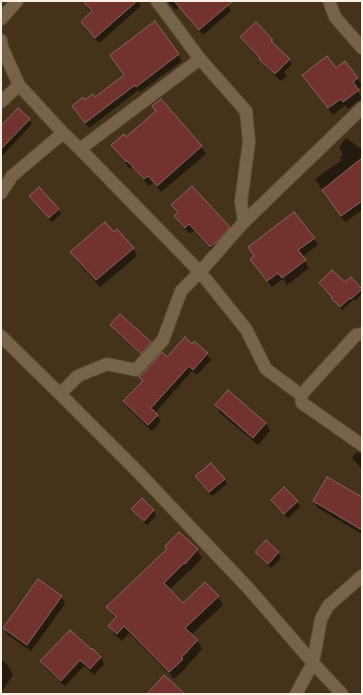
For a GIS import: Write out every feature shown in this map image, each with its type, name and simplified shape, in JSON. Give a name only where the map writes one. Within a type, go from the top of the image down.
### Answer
[{"type":"street","points":[[1,19],[17,1]]},
{"type":"street","points":[[157,1],[200,59],[246,111],[249,142],[241,202],[244,222]]},
{"type":"street","points":[[329,1],[335,17],[362,48]]},
{"type":"street","points":[[1,40],[2,47],[19,85],[63,133],[200,272],[246,329],[266,369],[301,395],[302,403],[362,445]]},
{"type":"street","points":[[80,149],[200,59]]},
{"type":"street","points":[[1,102],[19,85]]},
{"type":"street","points":[[60,394],[78,376],[107,364],[136,370],[163,340],[181,291],[200,272],[244,222],[362,108]]},
{"type":"street","points":[[1,193],[12,176],[63,133]]},
{"type":"street","points":[[301,395],[356,335],[362,334]]},
{"type":"street","points":[[1,336],[139,473],[250,590],[342,694]]},
{"type":"street","points":[[296,694],[313,663],[321,619],[328,606],[362,576]]},
{"type":"building","points":[[82,1],[137,1],[95,38],[81,22],[92,11]]},
{"type":"building","points":[[174,1],[233,1],[199,30]]},
{"type":"building","points":[[155,21],[179,54],[85,123],[72,106],[83,97],[85,100],[93,94],[95,97],[124,75],[110,55]]},
{"type":"building","points":[[256,22],[273,40],[271,41],[290,59],[275,74],[259,59],[260,58],[240,37]]},
{"type":"building","points":[[327,56],[336,68],[345,61],[358,78],[353,82],[359,90],[343,102],[341,99],[328,108],[302,75]]},
{"type":"building","points":[[161,99],[202,146],[157,186],[148,176],[144,179],[111,145],[124,134],[126,137],[156,111],[152,106]]},
{"type":"building","points":[[18,108],[30,119],[1,149],[1,126]]},
{"type":"building","points":[[362,158],[362,201],[341,216],[322,190]]},
{"type":"building","points":[[192,186],[230,227],[218,241],[210,247],[189,224],[185,228],[174,216],[178,212],[171,205]]},
{"type":"building","points":[[39,187],[59,209],[49,218],[29,196]]},
{"type":"building","points":[[294,212],[315,238],[298,250],[306,260],[282,278],[278,273],[267,281],[250,259],[254,256],[248,247]]},
{"type":"building","points":[[105,222],[114,232],[117,229],[134,248],[96,280],[70,252]]},
{"type":"building","points":[[332,270],[345,282],[351,277],[362,289],[340,307],[319,283]]},
{"type":"building","points":[[120,314],[151,342],[141,354],[110,325]]},
{"type":"building","points":[[185,337],[192,344],[194,341],[208,353],[193,370],[189,366],[151,408],[158,415],[148,425],[123,401],[143,381],[139,377],[162,352],[167,357]]},
{"type":"building","points":[[228,390],[266,423],[253,438],[215,405]]},
{"type":"building","points":[[211,463],[225,479],[209,492],[195,476]]},
{"type":"building","points":[[327,477],[362,497],[362,530],[313,501]]},
{"type":"building","points":[[284,487],[298,501],[284,514],[271,500]]},
{"type":"building","points":[[142,498],[154,510],[144,521],[131,509]]},
{"type":"building","points":[[179,532],[198,549],[185,564],[184,563],[164,583],[183,603],[205,582],[219,596],[185,628],[198,640],[181,658],[183,659],[169,672],[124,626],[117,634],[108,626],[116,617],[106,607],[167,549],[165,546]]},
{"type":"building","points":[[266,540],[279,552],[268,564],[255,552]]},
{"type":"building","points":[[38,579],[62,596],[27,645],[3,628]]},
{"type":"building","points":[[70,630],[101,657],[90,669],[80,660],[61,681],[40,661]]},
{"type":"building","points":[[164,675],[185,694],[147,694]]}]
